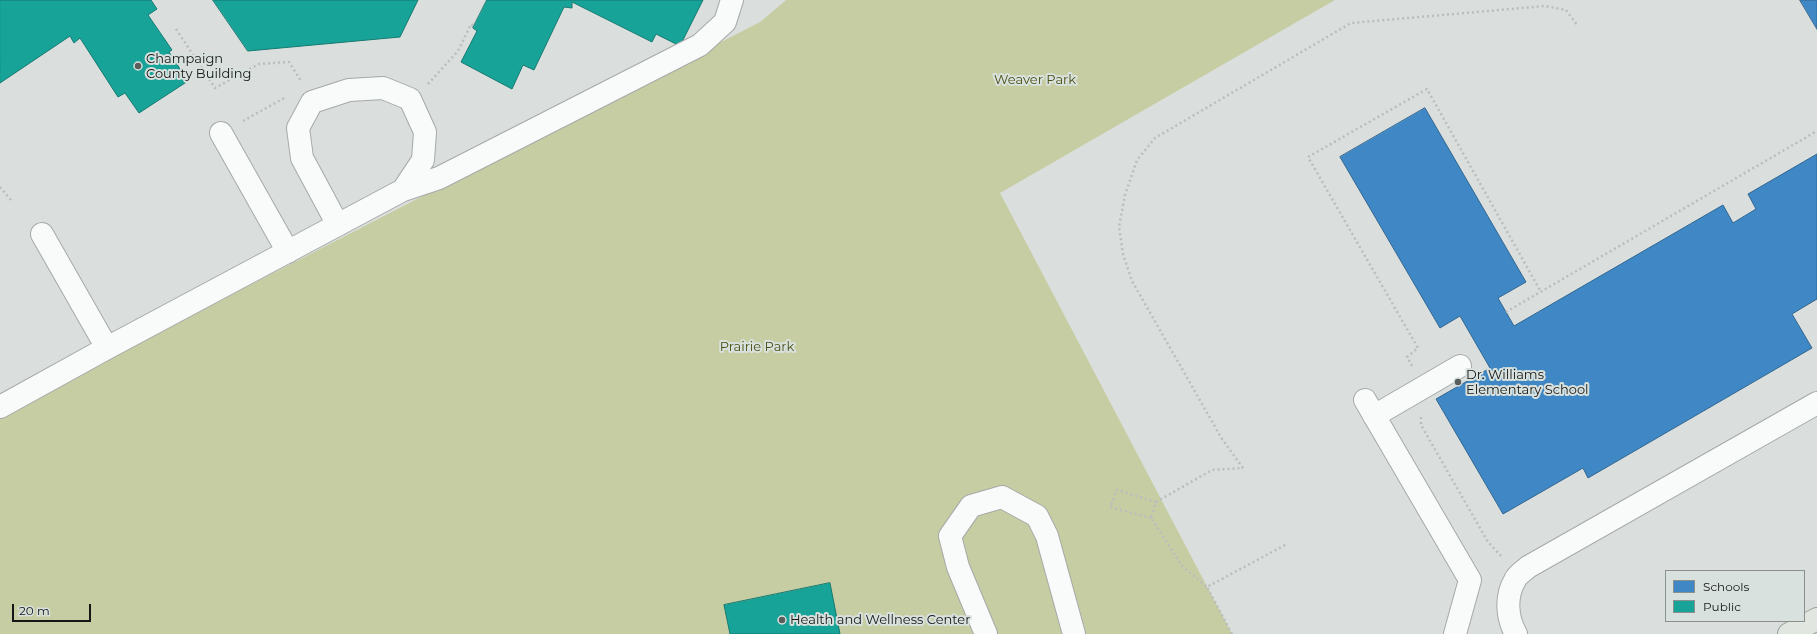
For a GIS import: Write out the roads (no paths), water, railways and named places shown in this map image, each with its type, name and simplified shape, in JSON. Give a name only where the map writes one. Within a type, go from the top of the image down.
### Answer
[{"type":"main road","points":[[1789,634],[1817,618]]},
{"type":"lane","points":[[0,407],[107,348],[403,190],[439,178],[700,45],[725,22],[732,0]]},
{"type":"lane","points":[[338,225],[302,158],[298,128],[312,102],[348,90],[383,88],[410,99],[425,132],[423,160],[403,190]]},
{"type":"lane","points":[[221,133],[288,252]]},
{"type":"lane","points":[[42,234],[107,348]]},
{"type":"lane","points":[[1455,634],[1470,580],[1370,408],[1424,387],[1460,366]]},
{"type":"lane","points":[[1513,628],[1508,598],[1515,579],[1528,567],[1817,403]]},
{"type":"lane","points":[[986,634],[958,567],[950,536],[971,506],[1002,497],[1037,516],[1047,536],[1074,634]]},
{"type":"place","name":"Champaign County Building","points":[[138,66]]},
{"type":"place","name":"Dr. Williams Elementary School","points":[[1458,382]]},
{"type":"place","name":"Health and Wellness Center","points":[[782,620]]},
{"type":"park label","name":"Weaver Park","points":[[1035,80]]},
{"type":"park label","name":"Prairie Park","points":[[757,347]]}]
